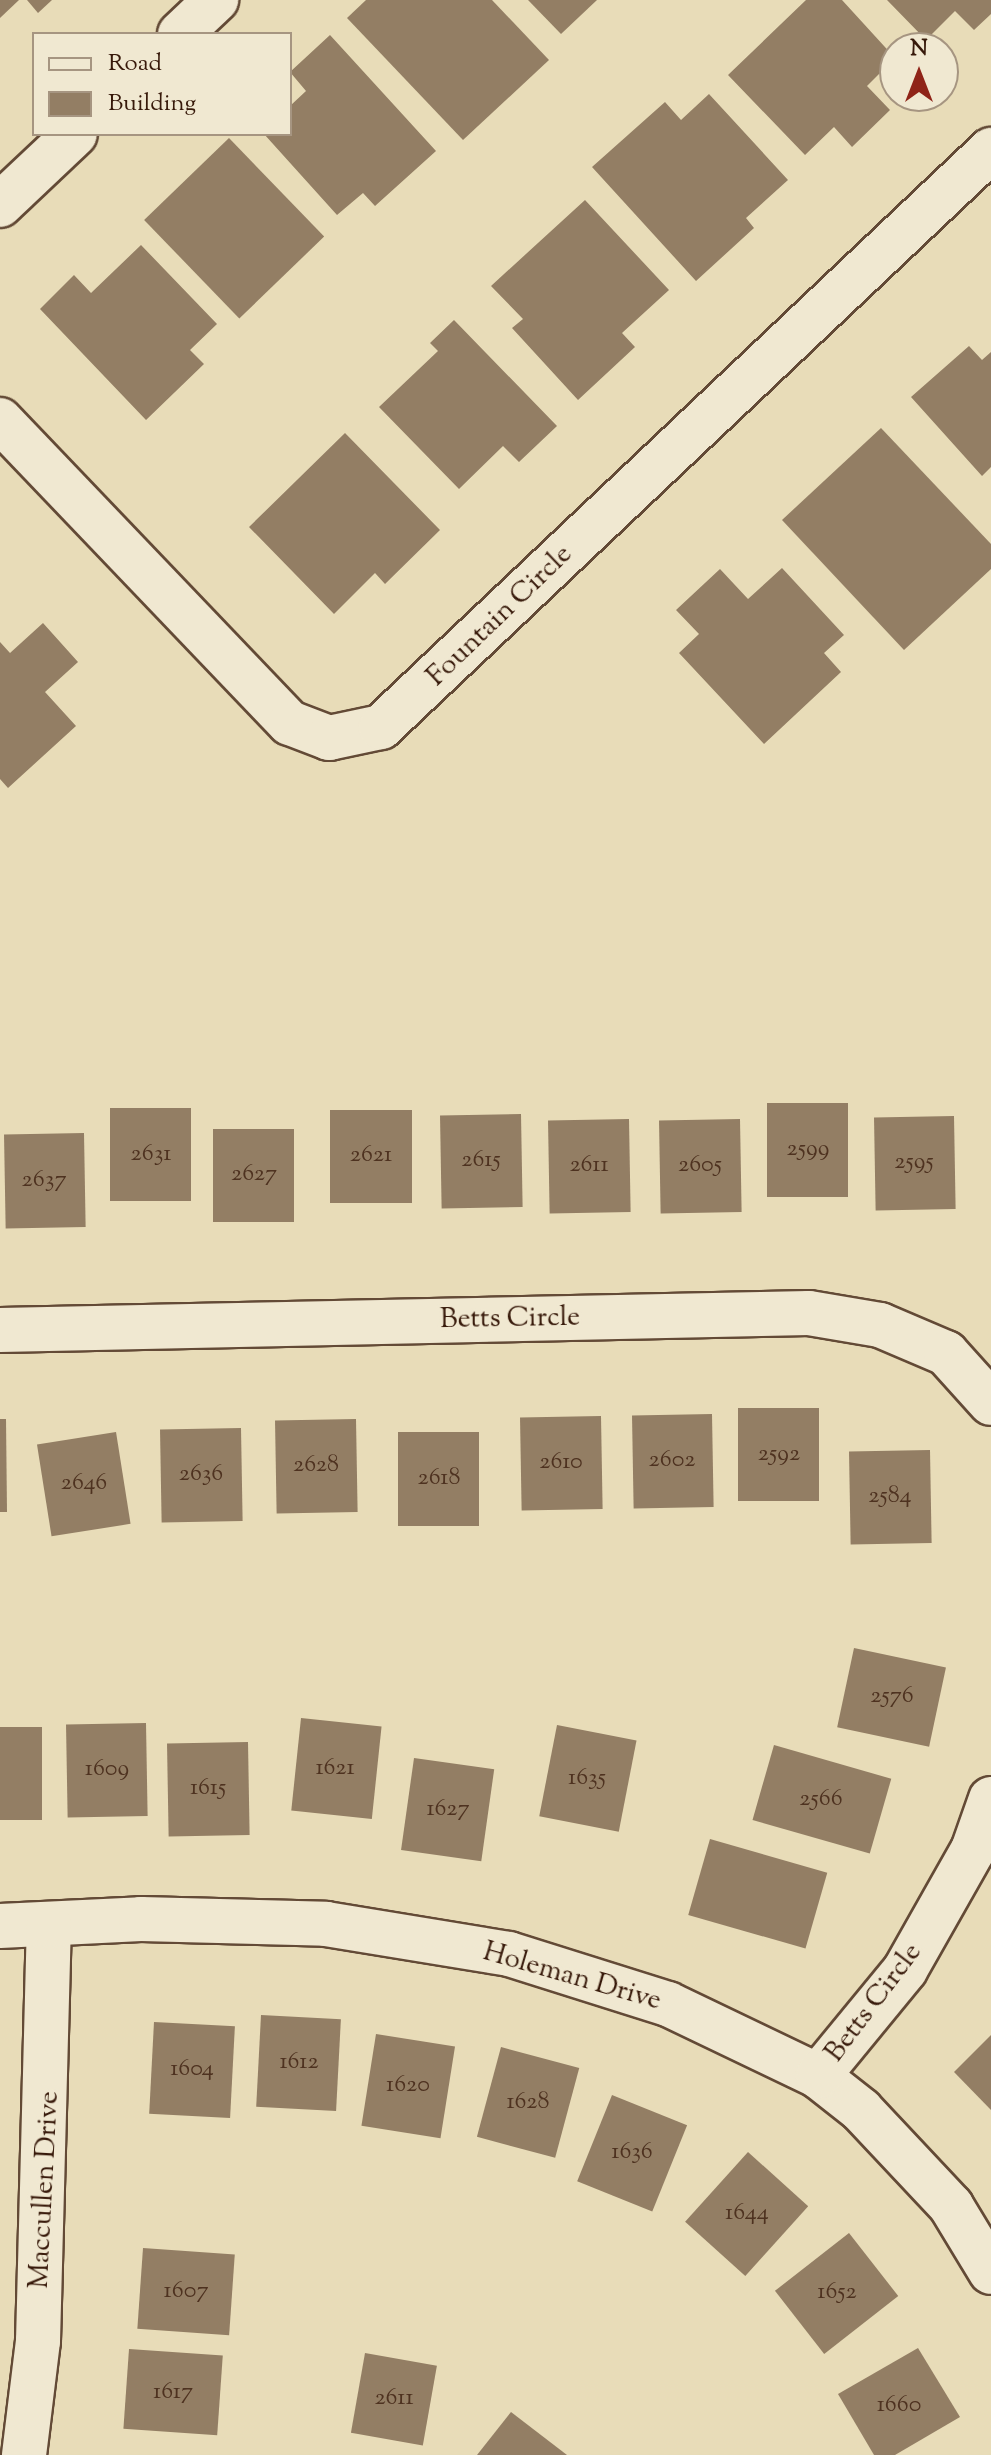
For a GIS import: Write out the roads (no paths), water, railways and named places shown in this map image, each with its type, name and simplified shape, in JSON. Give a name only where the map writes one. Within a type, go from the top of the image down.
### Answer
[{"type":"street","points":[[182,32],[216,0]]},
{"type":"street","points":[[0,205],[73,136]]},
{"type":"street","name":"Fountain Circle","points":[[0,420],[290,723],[329,738],[381,727],[991,150]]},
{"type":"street","name":"Betts Circle","points":[[0,1330],[809,1313],[880,1325],[946,1353],[991,1403]]},
{"type":"street","name":"Betts Circle","points":[[818,2076],[905,1970],[973,1850],[991,1799]]},
{"type":"street","name":"Holeman Drive","points":[[0,1926],[141,1919],[326,1924],[509,1954],[668,2004],[818,2076],[866,2114],[951,2206],[991,2272]]},
{"type":"street","name":"Maccullen Drive","points":[[24,2455],[38,2341],[49,1925]]}]
